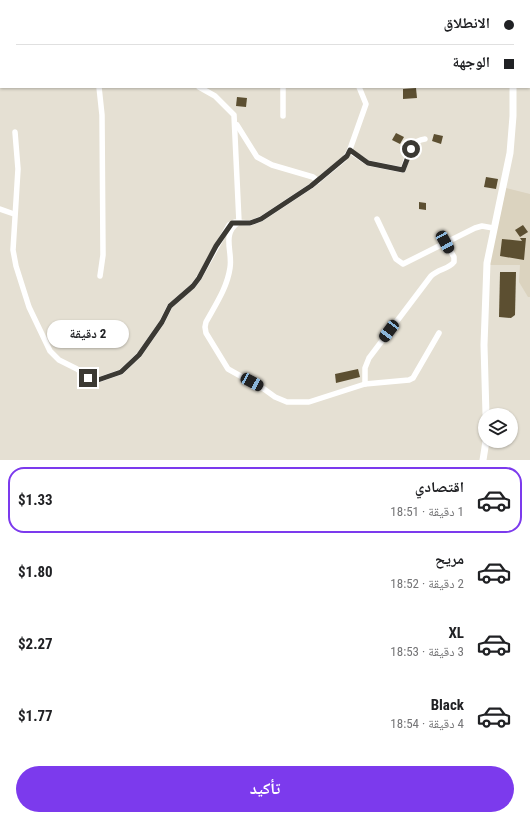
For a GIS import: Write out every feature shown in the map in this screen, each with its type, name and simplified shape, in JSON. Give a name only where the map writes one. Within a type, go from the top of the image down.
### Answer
[{"type":"main road","points":[[486,408],[484,345],[486,271],[493,228],[510,153],[513,116],[513,88]]},
{"type":"main road","points":[[483,460],[485,448]]},
{"type":"street","points":[[99,88],[102,120],[103,255],[100,276]]},
{"type":"street","points":[[201,88],[215,96],[232,111],[236,123],[257,157],[272,165],[313,177],[318,180]]},
{"type":"street","points":[[283,88],[283,116]]},
{"type":"street","points":[[15,132],[18,169],[14,214],[14,260],[29,307],[47,347],[60,360],[77,369],[91,381],[95,381],[121,372],[139,355],[162,322],[170,306],[193,286],[199,278],[227,228],[232,223],[256,222],[318,180],[347,156],[366,104],[359,88]]},
{"type":"street","points":[[236,123],[235,164],[239,222]]},
{"type":"street","points":[[350,150],[368,163],[403,170],[413,145],[420,140],[426,139]]},
{"type":"street","points":[[0,209],[14,214]]},
{"type":"street","points":[[377,219],[396,259],[400,264],[475,228],[482,226],[493,228]]},
{"type":"street","points":[[239,222],[233,227],[229,236],[231,267],[226,286],[206,322],[205,327],[225,366],[230,371],[264,389],[278,399],[295,403],[314,401],[365,384],[411,379],[439,333]]},
{"type":"street","points":[[365,384],[365,368],[372,354],[431,276],[454,262],[454,257],[445,242]]},
{"type":"shaded area","points":[[506,188],[530,194],[530,297],[528,297],[519,282],[520,265],[489,265]]},
{"type":"building","points":[[416,88],[417,98],[403,99],[403,89]]},
{"type":"building","points":[[237,97],[247,98],[246,107],[236,106]]},
{"type":"building","points":[[396,133],[404,137],[400,144],[392,140]]},
{"type":"building","points":[[434,134],[443,136],[441,144],[432,141]]},
{"type":"building","points":[[486,177],[498,179],[496,189],[484,187]]},
{"type":"building","points":[[419,202],[426,203],[426,210],[419,209]]},
{"type":"building","points":[[523,225],[528,232],[520,237],[515,230]]},
{"type":"building","points":[[520,238],[526,238],[524,260],[500,256],[502,239],[522,241]]},
{"type":"building","points":[[500,272],[516,272],[515,315],[511,318],[499,317]]},
{"type":"building","points":[[358,369],[360,377],[336,383],[335,374]]},
{"type":"route","points":[[88,378],[91,381],[95,381],[116,375],[139,355],[162,322],[170,306],[193,286],[199,278],[229,225],[235,222],[256,222],[261,219],[311,186],[347,156],[350,150],[368,163],[403,170],[411,149]]}]
